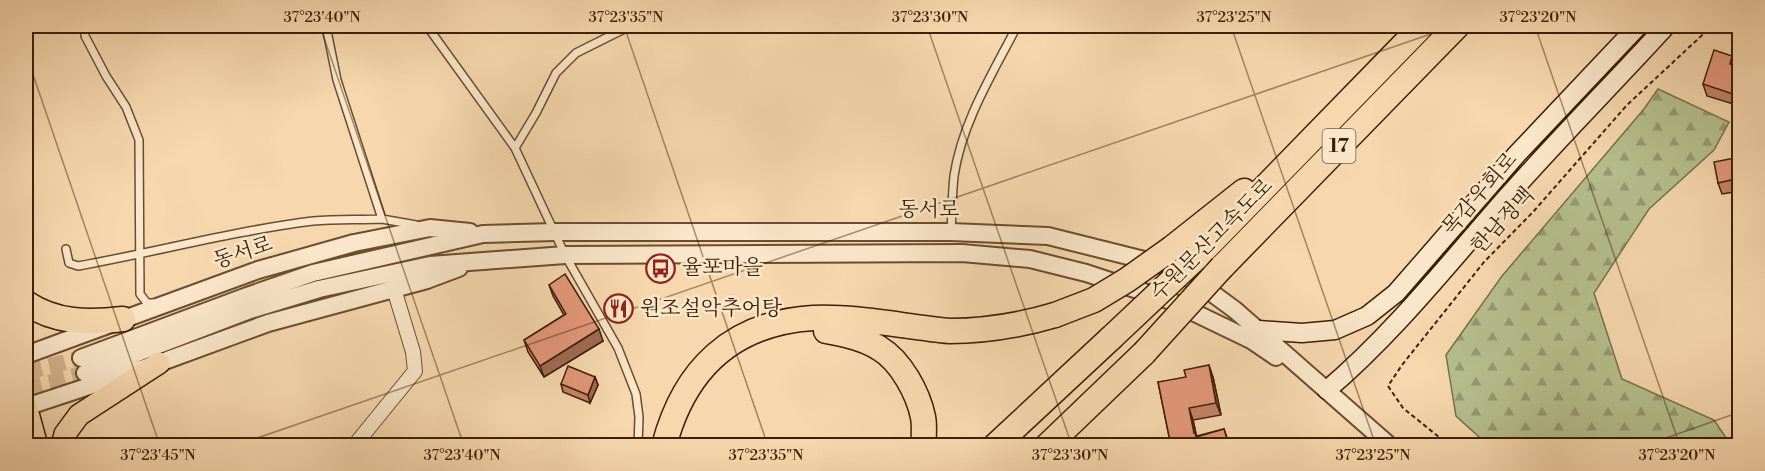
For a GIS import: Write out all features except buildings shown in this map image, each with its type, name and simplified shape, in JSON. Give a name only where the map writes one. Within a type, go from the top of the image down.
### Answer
[{"type":"highway","name":"수원문산고속도로","points":[[995,446],[1197,257],[1422,26]]},
{"type":"highway","name":"수원문산고속도로","points":[[1047,446],[1143,352],[1222,267],[1457,26]]},
{"type":"highway","points":[[664,446],[676,410],[697,373],[718,352],[745,334],[768,325],[814,318],[950,331],[972,331],[1025,324],[1055,315],[1094,300],[1127,280],[1172,248],[1322,130]]},
{"type":"highway","points":[[26,303],[57,318],[98,322],[123,319]]},
{"type":"highway","points":[[678,446],[687,414],[696,396],[708,379],[734,354],[769,337],[785,333],[821,330],[853,336],[880,348],[903,371],[916,395],[924,420],[924,446]]},
{"type":"highway","points":[[62,446],[65,434],[79,415],[159,363]]},
{"type":"highway","points":[[26,406],[38,446]]},
{"type":"main road","name":"목감우회로","points":[[1258,330],[1302,333],[1335,330],[1367,316],[1396,293],[1517,154],[1638,26]]},
{"type":"main road","name":"목감우회로","points":[[1327,390],[1360,362],[1411,309],[1558,140],[1666,26]]},
{"type":"main road","points":[[1650,43],[1672,26]]},
{"type":"street","name":"동서로","points":[[26,355],[258,270],[354,243],[430,228],[483,234],[555,231],[951,232],[1048,236],[1160,264],[1197,282],[1235,310],[1390,446]]},
{"type":"street","name":"동서로","points":[[483,234],[313,273],[247,296],[83,365],[319,289],[430,265],[565,255],[962,253],[1030,260],[1086,273],[1168,300],[1251,340],[1327,390]]},
{"type":"street","name":"동서로","points":[[26,406],[159,363],[268,323],[427,280],[479,261]]},
{"type":"street","points":[[354,446],[415,371],[413,352],[394,289]]},
{"type":"lane","points":[[85,26],[85,36],[106,76],[126,107],[139,140],[140,294],[147,303],[163,304]]},
{"type":"lane","points":[[326,26],[337,80],[382,219]]},
{"type":"lane","points":[[427,26],[515,148],[565,255],[618,348],[636,394],[639,417],[638,446]]},
{"type":"lane","points":[[515,148],[556,73],[576,53],[630,26]]},
{"type":"lane","points":[[951,232],[954,175],[967,129],[1017,26]]},
{"type":"lane","points":[[66,249],[69,263],[78,266],[140,255],[192,241],[314,221],[382,219],[430,228]]},
{"type":"path","name":"한남정맥","points":[[1450,446],[1403,408],[1388,386],[1484,262],[1533,212],[1627,105],[1713,26]]},
{"type":"green space","points":[[1658,89],[1729,122],[1714,150],[1649,209],[1594,293],[1622,379],[1714,420],[1731,445],[1488,445],[1456,416],[1446,355],[1502,276],[1644,109]]},
{"type":"tunnel","points":[[26,372],[81,358]]},
{"type":"tunnel","points":[[26,389],[85,373]]},
{"type":"place","name":"율포마을","points":[[661,268]]},
{"type":"place","name":"원조설악추어탕","points":[[619,309]]}]
